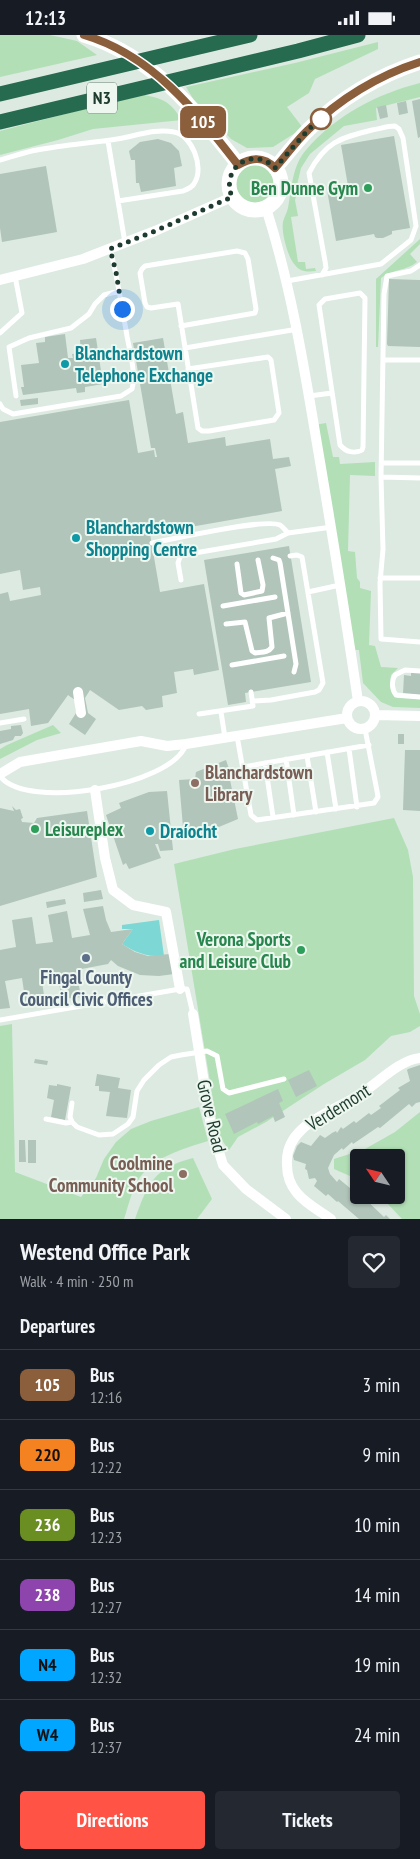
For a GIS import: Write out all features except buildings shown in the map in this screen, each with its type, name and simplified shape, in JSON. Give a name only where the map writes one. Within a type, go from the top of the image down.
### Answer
[{"type":"highway","name":"N3","points":[[0,88],[166,50],[248,35]]},
{"type":"highway","name":"N3","points":[[0,94],[248,35]]},
{"type":"highway","name":"N3","points":[[0,122],[358,35]]},
{"type":"street","points":[[84,35],[115,47],[144,63],[161,77],[186,102],[238,165]]},
{"type":"street","points":[[275,168],[307,131],[342,102],[373,83],[420,62]]},
{"type":"street","points":[[258,158],[268,161],[275,168],[281,187],[274,201],[266,208],[248,209],[240,205],[232,197],[229,181],[232,172],[238,165],[245,160],[258,158]]},
{"type":"street","points":[[0,280],[83,259],[126,243],[232,197]]},
{"type":"street","points":[[266,208],[287,281],[298,329],[332,527],[358,701]]},
{"type":"street","points":[[78,692],[81,713]]},
{"type":"street","points":[[358,701],[370,704],[375,715],[373,724],[360,730],[351,726],[346,713],[350,705],[358,701]]},
{"type":"street","points":[[375,715],[420,716]]},
{"type":"street","points":[[0,775],[20,762],[141,741],[167,746],[186,745],[347,718]]},
{"type":"street","points":[[95,790],[105,858],[113,890],[133,905],[166,912],[180,989]]},
{"type":"street","name":"Grove Road","points":[[193,1014],[211,1126],[224,1165],[246,1189],[286,1219]]},
{"type":"street","name":"Verdemont","points":[[331,1219],[300,1196],[292,1187],[287,1165],[290,1143],[312,1121],[349,1101],[406,1061],[420,1058]]},
{"type":"lane","points":[[287,281],[322,275],[382,264],[411,240],[416,226],[402,138],[399,129],[395,126],[344,137],[334,142],[319,157],[309,173],[326,267],[322,275]]},
{"type":"lane","points":[[0,160],[35,150],[108,141],[162,130],[180,133],[188,141],[197,159],[199,168],[196,182],[190,188],[183,191],[118,201]]},
{"type":"lane","points":[[108,141],[126,243]]},
{"type":"lane","points":[[0,404],[3,409],[13,414],[121,396],[132,389],[131,363],[116,272],[110,249]]},
{"type":"lane","points":[[181,326],[255,313],[256,309],[248,259],[245,253],[237,251],[146,266],[140,273],[145,303],[147,307],[151,308],[178,304],[181,326],[185,348],[188,369],[198,428],[202,431],[208,431],[277,418],[279,413],[271,360],[268,357],[188,369]]},
{"type":"lane","points":[[420,265],[411,271],[389,275],[386,278],[384,294],[383,463],[381,477],[383,549],[380,578],[381,639],[420,642]]},
{"type":"lane","points":[[0,333],[22,313],[16,276]]},
{"type":"lane","points":[[16,396],[9,347],[29,338],[71,328],[89,315],[95,304],[104,295],[119,291]]},
{"type":"lane","points":[[360,293],[364,298],[362,450],[350,452],[340,445],[332,393],[319,305],[325,299],[360,293]]},
{"type":"lane","points":[[185,348],[298,329]]},
{"type":"lane","points":[[383,359],[420,360]]},
{"type":"lane","points":[[309,396],[332,393]]},
{"type":"lane","points":[[383,463],[420,463]]},
{"type":"lane","points":[[381,477],[420,478]]},
{"type":"lane","points":[[152,543],[246,525],[280,525],[288,533]]},
{"type":"lane","points":[[181,580],[178,560],[183,555],[276,539],[288,533],[332,527]]},
{"type":"lane","points":[[252,701],[271,700],[315,692],[322,687],[323,683],[302,557],[297,555],[290,556]]},
{"type":"lane","points":[[274,558],[280,563],[297,668],[294,672]]},
{"type":"lane","points":[[237,564],[241,593],[244,595],[262,591],[263,585],[258,560]]},
{"type":"lane","points":[[380,578],[420,578]]},
{"type":"lane","points":[[308,592],[340,585]]},
{"type":"lane","points":[[223,606],[275,597]]},
{"type":"lane","points":[[226,624],[245,622],[252,651],[255,653],[264,652],[269,651],[272,647],[269,618],[288,613]]},
{"type":"lane","points":[[232,665],[284,656]]},
{"type":"lane","points":[[420,671],[400,672],[395,675],[393,683],[396,695],[420,697]]},
{"type":"lane","points":[[199,714],[253,706],[250,692]]},
{"type":"lane","points":[[221,712],[226,739]]},
{"type":"lane","points":[[0,723],[24,719]]},
{"type":"lane","points":[[237,737],[252,818],[256,820],[358,807],[374,803],[378,797],[365,729]]},
{"type":"lane","points":[[0,775],[9,784],[28,790],[67,793],[95,790],[122,784],[154,772],[178,757],[184,751],[186,745]]},
{"type":"lane","points":[[243,767],[369,745]]},
{"type":"lane","points":[[349,749],[358,807]]},
{"type":"lane","points":[[327,752],[336,809]]},
{"type":"lane","points":[[307,756],[316,812]]},
{"type":"lane","points":[[286,759],[294,815]]},
{"type":"lane","points":[[264,763],[273,817]]},
{"type":"lane","points":[[0,1020],[180,989],[187,989],[193,1014]]},
{"type":"lane","points":[[72,1103],[70,1117],[77,1127],[99,1135],[113,1134],[128,1125],[133,1117],[137,1091],[145,1079],[159,1065],[171,1057],[207,1051],[217,1056],[223,1089],[226,1092],[229,1093],[284,1079]]},
{"type":"lane","points":[[46,1119],[66,1123],[72,1122]]},
{"type":"green space","points":[[0,35],[50,35],[77,41],[97,55],[0,77]]},
{"type":"green space","points":[[378,42],[378,49],[315,79],[309,93],[287,107],[303,128],[273,147],[247,148],[231,139],[194,100],[186,87],[295,63]]},
{"type":"green space","points":[[420,83],[420,97],[376,108],[377,120],[344,126],[310,154],[301,168],[297,185],[298,190],[295,200],[298,216],[291,217],[298,262],[305,262],[306,269],[315,268],[316,271],[299,269],[292,262],[288,251],[284,238],[283,220],[288,208],[295,170],[301,156],[330,126],[358,107],[388,93]]},
{"type":"green space","points":[[144,95],[166,102],[182,120],[93,129],[0,155],[0,131]]},
{"type":"green space","points":[[258,164],[265,167],[271,173],[274,184],[273,192],[265,201],[258,204],[250,204],[243,201],[235,192],[234,180],[237,173],[246,165]]},
{"type":"green space","points":[[420,239],[420,244],[410,254],[417,262],[381,278],[378,347],[376,347],[376,279]]},
{"type":"green space","points":[[326,423],[333,457],[339,457],[340,464],[375,462],[375,476],[350,475],[348,551],[355,552],[357,578],[360,582],[360,588],[371,591],[369,645],[375,646],[381,667],[398,668],[391,675],[390,681],[394,695],[397,698],[420,699],[420,708],[393,707],[381,702],[363,683],[359,650],[350,650],[314,425]]},
{"type":"green space","points":[[53,725],[61,733],[37,740],[0,759],[0,749]]},
{"type":"green space","name":"Verona Sports and Leisure Club","points":[[394,818],[408,850],[413,877],[414,996],[420,1014],[420,1026],[410,1032],[391,1036],[365,1060],[266,1122],[238,1137],[229,1150],[219,1136],[174,864],[235,849]]},
{"type":"green space","points":[[12,1024],[15,1172],[81,1197],[96,1178],[104,1159],[116,1142],[131,1129],[199,1107],[208,1141],[168,1155],[150,1166],[137,1182],[124,1219],[0,1219],[0,1026]]},
{"type":"green space","points":[[420,1112],[420,1219],[402,1219],[388,1204],[405,1204],[405,1149],[365,1149],[395,1132]]},
{"type":"green space","points":[[350,1154],[350,1176],[334,1169],[334,1159]]},
{"type":"green space","points":[[193,1158],[212,1199],[197,1219],[135,1219],[144,1196],[154,1179],[169,1167]]},
{"type":"water","points":[[159,920],[164,956],[142,954],[122,944],[133,929],[122,929],[122,925]]},
{"type":"bus line","name":"105","points":[[84,35],[130,55],[144,63],[161,77],[186,102],[238,165],[245,160],[258,158],[268,161],[275,168],[307,131],[342,102],[366,86],[420,62]]},
{"type":"place","name":"Ben Dunne Gym","points":[[368,188]]},
{"type":"place","name":"Blanchardstown Telephone Exchange","points":[[65,364]]},
{"type":"place","name":"Blanchardstown Shopping Centre","points":[[76,538]]},
{"type":"place","name":"Blanchardstown Library","points":[[195,783]]},
{"type":"place","name":"Leisureplex","points":[[35,829]]},
{"type":"place","name":"Draíocht","points":[[150,831]]},
{"type":"place","name":"Verona Sports and Leisure Club","points":[[301,950]]},
{"type":"place","name":"Fingal County Council Civic Offices","points":[[86,958]]},
{"type":"place","name":"Coolmine Community School","points":[[183,1174]]},
{"type":"route","points":[[122,309],[110,249],[232,197],[229,181],[232,172],[238,165],[245,160],[258,158],[268,161],[275,168],[307,131],[322,117],[321,119]]}]
